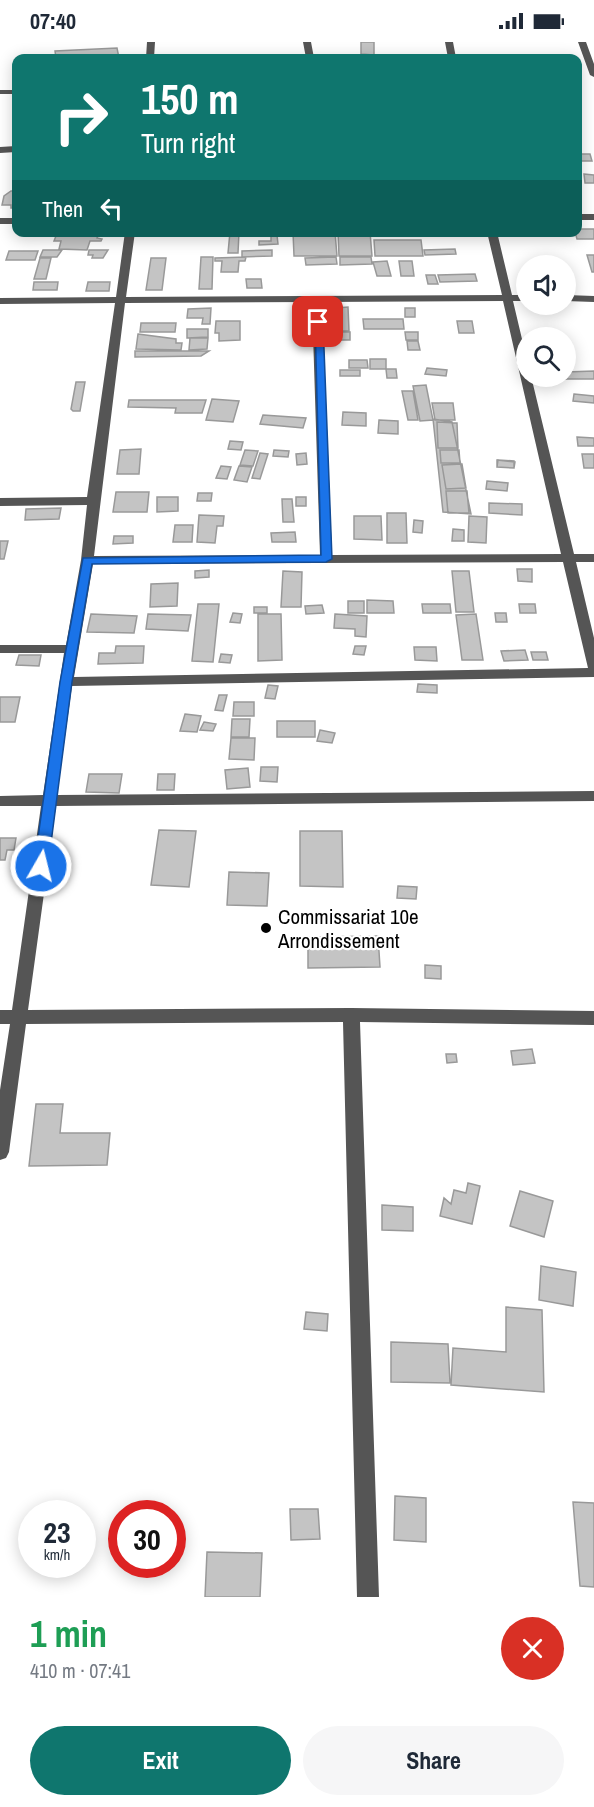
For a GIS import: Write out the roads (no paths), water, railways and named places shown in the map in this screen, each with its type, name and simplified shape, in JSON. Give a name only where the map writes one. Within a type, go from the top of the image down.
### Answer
[{"type":"street","points":[[582,42],[594,75]]},
{"type":"street","points":[[0,1152],[66,682],[87,561],[93,501],[129,237]]},
{"type":"street","points":[[493,237],[594,666]]},
{"type":"street","points":[[0,301],[516,298]]},
{"type":"street","points":[[576,298],[594,299]]},
{"type":"street","points":[[317,299],[326,559]]},
{"type":"street","points":[[0,502],[93,501]]},
{"type":"street","points":[[87,561],[594,558]]},
{"type":"street","points":[[0,649],[72,649]]},
{"type":"street","points":[[66,682],[594,672]]},
{"type":"street","points":[[0,801],[594,796]]},
{"type":"street","points":[[351,1015],[368,1597]]},
{"type":"street","points":[[0,1017],[351,1015],[594,1018]]},
{"type":"place","name":"Commissariat 10e Arrondissement","points":[[266,928]]}]
